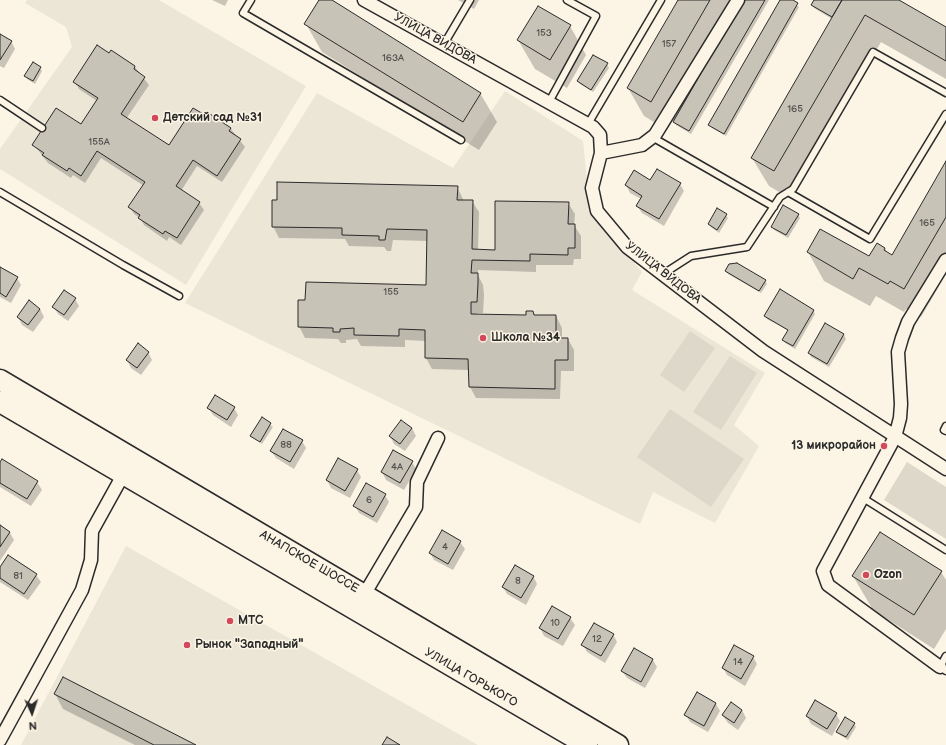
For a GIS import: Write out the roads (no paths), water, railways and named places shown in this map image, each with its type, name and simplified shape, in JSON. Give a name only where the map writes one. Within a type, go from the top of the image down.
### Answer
[{"type":"highway","name":"АНАПСКОЕ ШОССЕ","points":[[0,380],[360,602]]},
{"type":"highway","name":"АНАПСКОЕ ШОССЕ","points":[[0,402],[124,475],[360,602],[618,745]]},
{"type":"highway","name":"УЛИЦА ГОРЬКОГО","points":[[360,602],[587,745]]},
{"type":"street","name":"УЛИЦА ВИДОВА","points":[[364,0],[593,127],[600,135],[601,154],[592,188],[597,211],[627,247],[763,351],[946,469]]},
{"type":"street","points":[[601,154],[642,145],[652,137],[738,0]]},
{"type":"street","points":[[943,669],[828,585],[823,571],[895,437],[900,418],[901,404],[898,352],[902,338],[908,322],[946,260]]},
{"type":"street","points":[[360,602],[416,507],[417,482],[438,438]]},
{"type":"street","points":[[0,740],[82,590],[90,560],[92,531],[124,475]]},
{"type":"lane","points":[[251,0],[243,13],[461,140]]},
{"type":"lane","points":[[444,44],[470,0]]},
{"type":"lane","points":[[549,102],[596,16],[567,0]]},
{"type":"lane","points":[[588,124],[661,0]]},
{"type":"lane","points":[[663,274],[691,256],[747,247],[780,197],[793,189],[873,52],[946,93]]},
{"type":"lane","points":[[0,108],[2,101],[42,128]]},
{"type":"lane","points":[[788,192],[870,239],[946,114]]},
{"type":"lane","points":[[652,137],[774,207]]},
{"type":"lane","points":[[0,192],[123,265],[179,296]]},
{"type":"lane","points":[[946,426],[944,430],[946,431]]},
{"type":"lane","points":[[863,498],[946,550]]},
{"type":"lane","points":[[943,669],[946,656]]},
{"type":"place","name":"Детский сад №31","points":[[155,118]]},
{"type":"place","name":"Школа №34","points":[[483,338]]},
{"type":"place","name":"13 микрорайон","points":[[884,446]]},
{"type":"place","name":"Ozon","points":[[866,575]]},
{"type":"place","name":"МТС","points":[[230,621]]},
{"type":"place","name":"Рынок \"Западный\"","points":[[187,645]]}]
